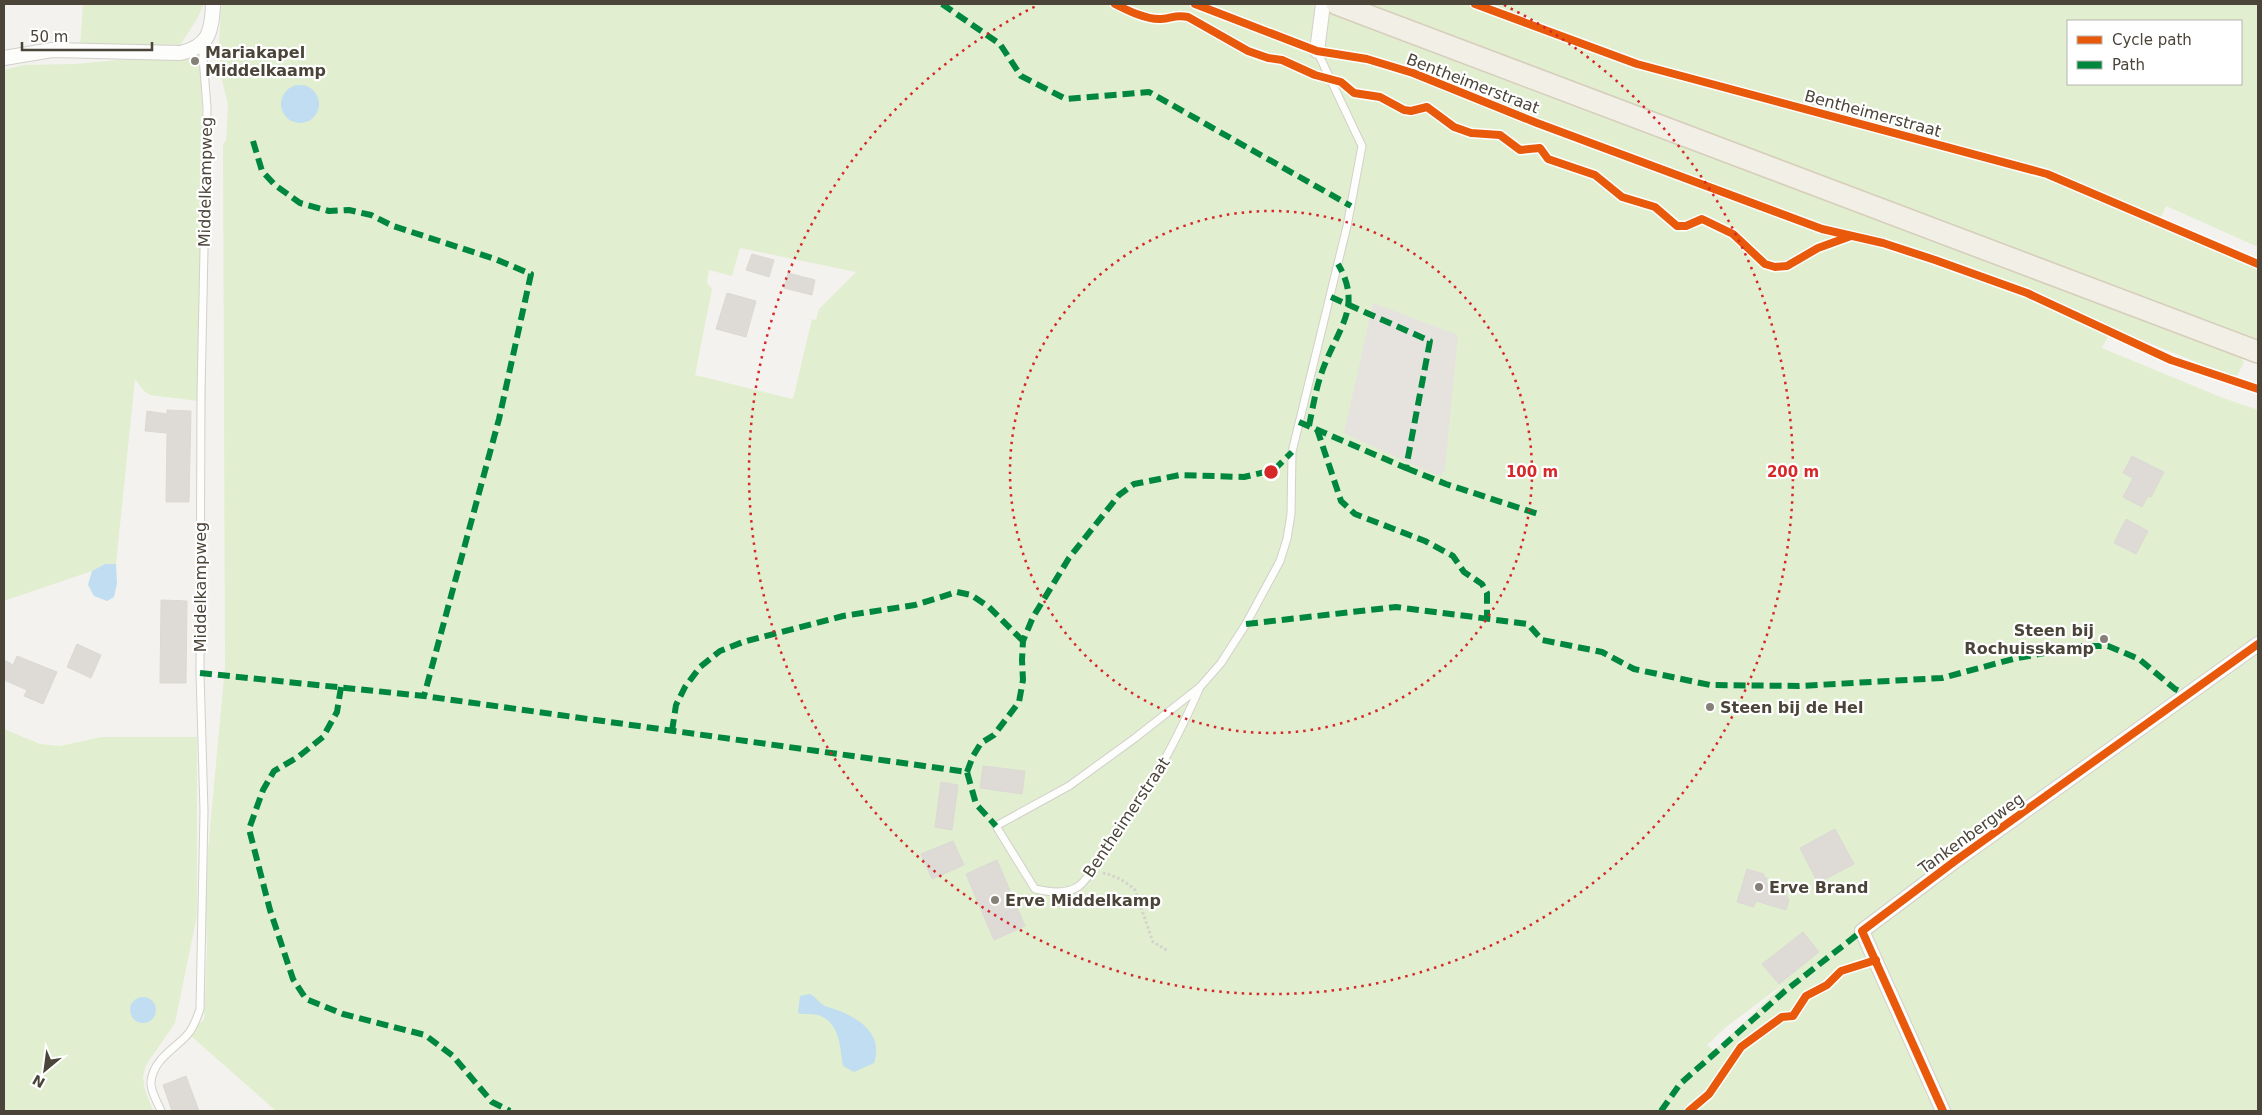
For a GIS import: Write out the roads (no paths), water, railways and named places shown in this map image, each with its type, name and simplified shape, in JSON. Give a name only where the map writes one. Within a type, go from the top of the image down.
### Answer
[{"type":"main road","name":"Bentheimerstraat","points":[[1337,4],[2258,352]]},
{"type":"street","points":[[4,58],[52,50],[180,53],[191,51],[202,44],[212,25],[214,4]]},
{"type":"street","name":"Bentheimerstraat","points":[[1317,51],[1323,4]]},
{"type":"street","name":"Tankenbergweg","points":[[1943,1111],[1862,931],[1955,861],[2258,644]]},
{"type":"lane","name":"Middelkampweg","points":[[161,1111],[152,1088],[151,1082],[154,1071],[159,1062],[189,1033],[200,1009],[204,811],[200,673],[200,393],[207,108],[202,44]]},
{"type":"lane","name":"Bentheimerstraat","points":[[1200,687],[1178,737],[1152,784],[1080,886],[1065,892],[1035,889],[996,826],[1069,786],[1200,687],[1221,663],[1246,624],[1272,578],[1285,547],[1291,514],[1292,452],[1331,297],[1362,146],[1317,51]]},
{"type":"water","points":[[300,85],[314,90],[319,104],[314,118],[300,123],[286,118],[281,104],[286,90]]},
{"type":"water","points":[[105,564],[116,564],[117,583],[114,597],[107,601],[94,596],[88,585],[92,571]]},
{"type":"water","points":[[810,994],[825,1006],[840,1011],[856,1020],[869,1031],[876,1045],[874,1063],[854,1072],[843,1066],[840,1043],[831,1023],[818,1015],[798,1013],[800,996]]},
{"type":"water","points":[[143,997],[152,1001],[156,1010],[152,1019],[143,1023],[134,1019],[130,1010],[134,1001]]},
{"type":"place","name":"Mariakapel Middelkaamp","points":[[195,61]]},
{"type":"place","name":"Steen bij Rochuisskamp","points":[[2104,639]]},
{"type":"place","name":"Steen bij de Hel","points":[[1710,707]]},
{"type":"place","name":"Erve Brand","points":[[1759,887]]},
{"type":"place","name":"Erve Middelkamp","points":[[995,900]]}]
